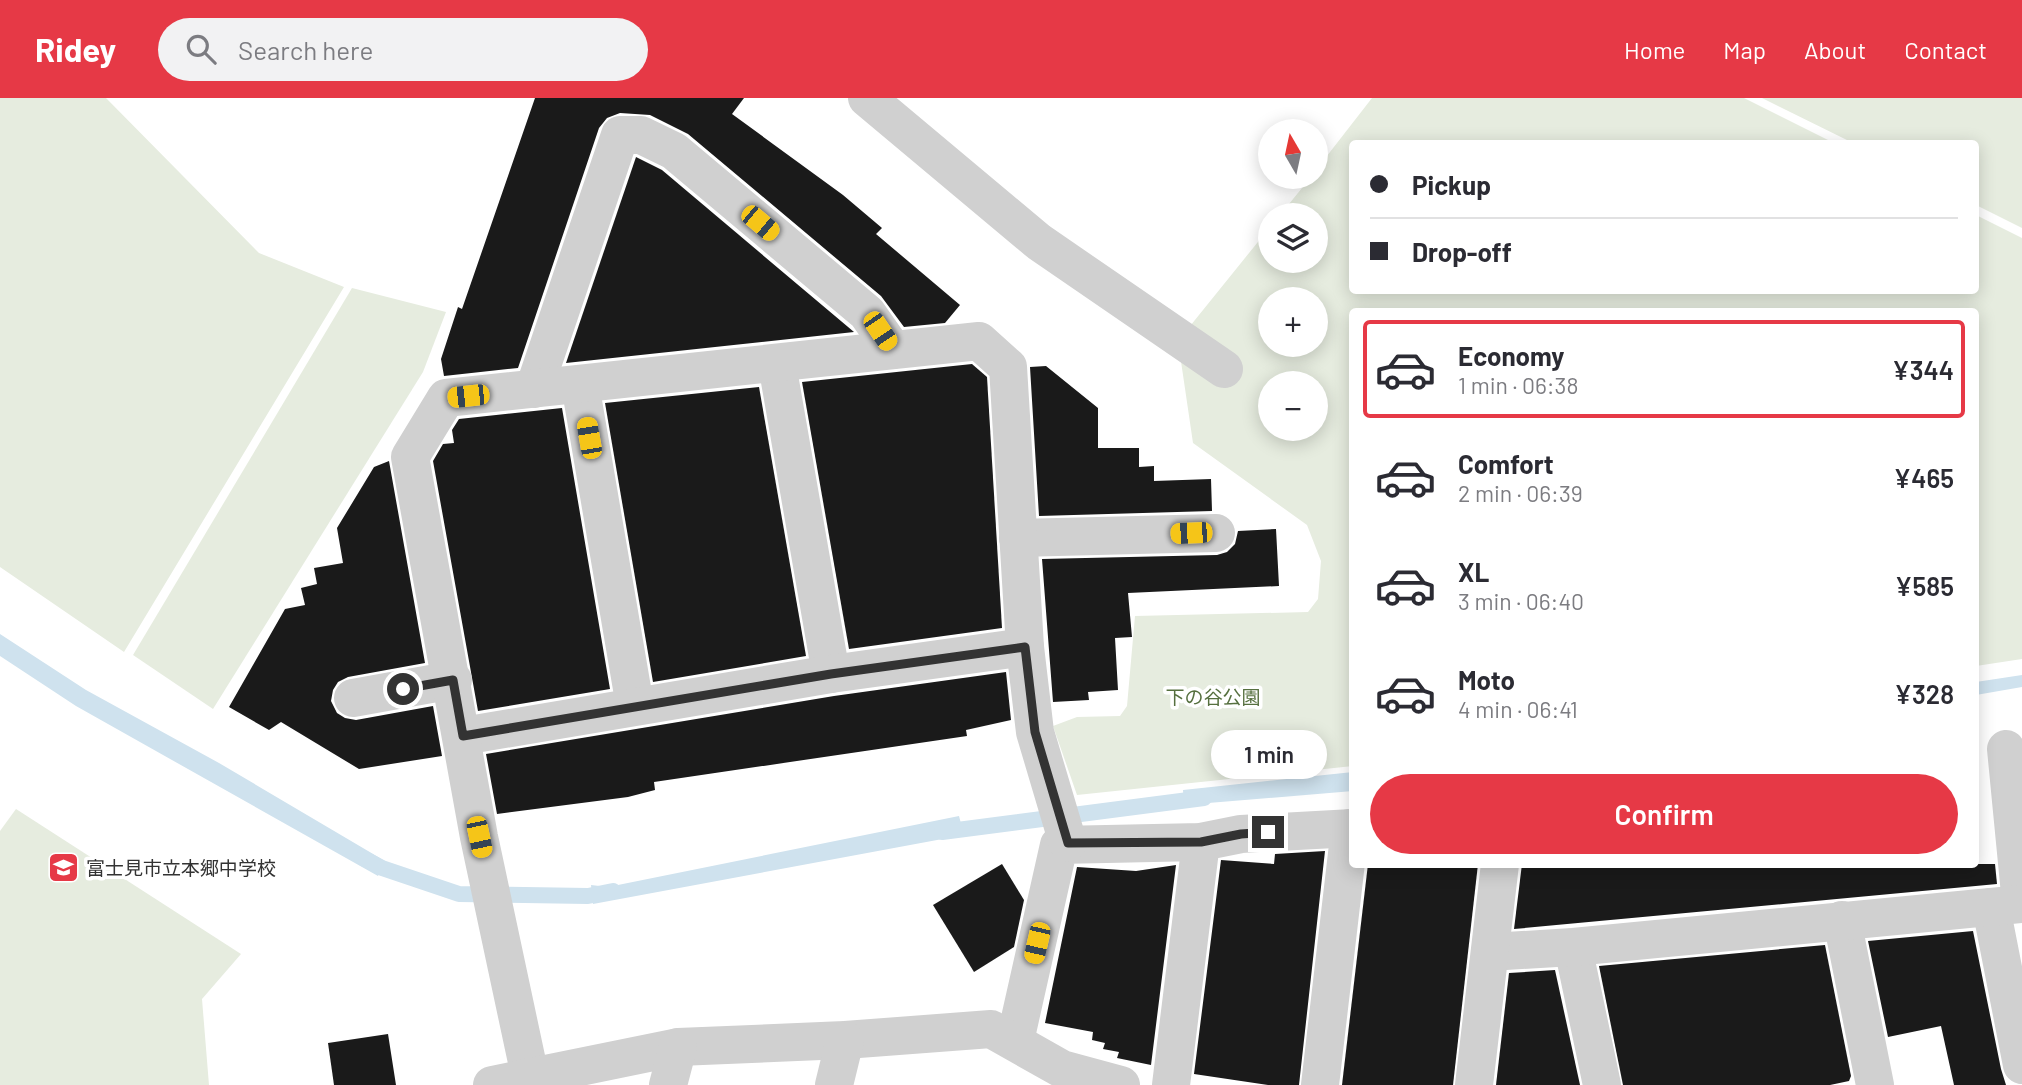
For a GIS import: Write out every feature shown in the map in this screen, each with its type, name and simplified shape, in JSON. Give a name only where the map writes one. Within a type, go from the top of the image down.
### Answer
[{"type":"street","points":[[867,98],[1039,242],[1224,369]]},
{"type":"street","points":[[534,389],[620,135],[641,135],[674,151],[867,313],[893,350]]},
{"type":"street","points":[[530,1076],[479,837],[453,680],[410,457],[446,398],[979,341],[1008,367],[1025,647],[1035,732],[1066,834],[1059,845],[1029,1061]]},
{"type":"street","points":[[778,364],[831,674]]},
{"type":"street","points":[[580,384],[635,706]]},
{"type":"street","points":[[1018,538],[1216,533]]},
{"type":"street","points":[[463,736],[831,674],[1025,647]]},
{"type":"street","points":[[353,698],[453,680]]},
{"type":"street","points":[[2001,749],[2022,1065]]},
{"type":"street","points":[[1066,834],[1201,842],[1241,834],[1349,828]]},
{"type":"street","points":[[1171,1085],[1201,842]]},
{"type":"street","points":[[1320,1085],[1349,852]]},
{"type":"street","points":[[1474,1085],[1500,868]]},
{"type":"street","points":[[1490,952],[1573,947],[2011,905]]},
{"type":"street","points":[[1842,920],[1875,1085]]},
{"type":"street","points":[[1573,947],[1602,1085]]},
{"type":"street","points":[[492,1085],[678,1047],[845,1040],[991,1029],[1029,1061],[1121,1085]]},
{"type":"street","points":[[834,1085],[845,1040]]},
{"type":"street","points":[[668,1085],[678,1047]]},
{"type":"green space","points":[[0,98],[106,98],[259,253],[344,287],[124,652],[0,567]]},
{"type":"green space","name":"下の谷公園","points":[[1372,98],[1744,98],[1828,140],[1349,140],[1349,294],[1979,294],[1979,216],[2022,238],[2022,659],[1979,666],[1979,308],[1349,308],[1349,766],[1077,795],[1053,726],[1077,717],[1120,716],[1127,706],[1135,616],[1308,612],[1318,599],[1321,561],[1307,525],[1193,443],[1178,341],[1258,242],[1258,273],[1328,273],[1328,203],[1290,203],[1301,189],[1328,189],[1328,155]]},
{"type":"green space","points":[[1762,98],[2022,98],[2022,228],[1979,206],[1979,140],[1847,140]]},
{"type":"green space","points":[[352,288],[446,312],[423,372],[213,709],[133,655]]},
{"type":"green space","name":"富士見市立本郷中学校","points":[[16,809],[241,954],[202,999],[209,1085],[0,1085],[0,831]]},
{"type":"water","points":[[0,634],[86,690],[219,763],[385,861],[378,876],[76,706],[0,656]]},
{"type":"water","points":[[2022,675],[2022,687],[1979,694],[1979,682]]},
{"type":"water","points":[[1349,772],[1349,791],[1184,805],[1183,790]]},
{"type":"water","points":[[959,816],[964,835],[593,904],[591,885],[608,887]]},
{"type":"building","points":[[535,98],[744,98],[732,114],[843,195],[882,228],[876,234],[960,305],[945,323],[904,327],[881,296],[688,134],[650,115],[620,113],[607,118],[599,128],[518,368],[444,376],[441,359],[458,307],[462,309]]},
{"type":"building","points":[[636,157],[662,170],[854,332],[566,363]]},
{"type":"building","points":[[972,364],[987,377],[1002,628],[849,649],[802,382]]},
{"type":"building","points":[[1046,366],[1098,408],[1098,448],[1139,448],[1139,467],[1154,466],[1154,481],[1211,479],[1212,511],[1039,516],[1030,367]]},
{"type":"building","points":[[759,387],[806,656],[653,682],[605,403]]},
{"type":"building","points":[[562,408],[610,689],[478,711],[433,461],[443,444],[454,443],[452,430],[459,419]]},
{"type":"building","points":[[389,461],[425,663],[348,677],[338,682],[331,701],[337,713],[356,720],[433,706],[442,756],[359,769],[281,722],[269,730],[229,707],[285,609],[305,605],[301,588],[317,584],[314,568],[343,563],[337,528],[374,467]]},
{"type":"building","points":[[1276,529],[1279,586],[1128,593],[1132,637],[1115,638],[1118,690],[1088,692],[1089,700],[1053,702],[1042,559],[1217,555],[1227,552],[1235,544],[1238,531]]},
{"type":"building","points":[[1006,672],[1011,720],[966,730],[967,736],[654,782],[655,790],[628,797],[497,814],[486,754],[834,696]]},
{"type":"building","points":[[1325,851],[1299,1085],[1268,1085],[1194,1074],[1221,860],[1274,864],[1275,854]]},
{"type":"building","points":[[1002,864],[1024,900],[1014,947],[974,972],[933,905]]},
{"type":"building","points":[[1979,864],[1995,864],[1997,884],[1514,929],[1522,868],[1979,868]]},
{"type":"building","points":[[1176,865],[1151,1065],[1117,1058],[1119,1052],[1103,1049],[1105,1043],[1092,1040],[1093,1032],[1045,1023],[1077,867],[1136,871]]},
{"type":"building","points":[[1368,868],[1478,868],[1453,1085],[1342,1085]]},
{"type":"building","points":[[1973,931],[2006,1085],[1954,1085],[1941,1026],[1888,1037],[1868,941]]},
{"type":"building","points":[[1825,945],[1851,1076],[1849,1081],[1830,1085],[1623,1085],[1599,966]]},
{"type":"building","points":[[1555,970],[1580,1085],[1496,1085],[1509,973]]},
{"type":"building","points":[[388,1034],[396,1085],[334,1085],[328,1043]]},
{"type":"waterway","points":[[942,832],[1204,798]]},
{"type":"waterway","points":[[363,858],[382,868],[459,894],[588,896],[613,891]]},
{"type":"place","name":"富士見市立本郷中学校","points":[[63,868]]},
{"type":"route","points":[[403,689],[453,680],[463,736],[831,674],[1025,647],[1035,732],[1068,843],[1201,842],[1268,832]]}]
